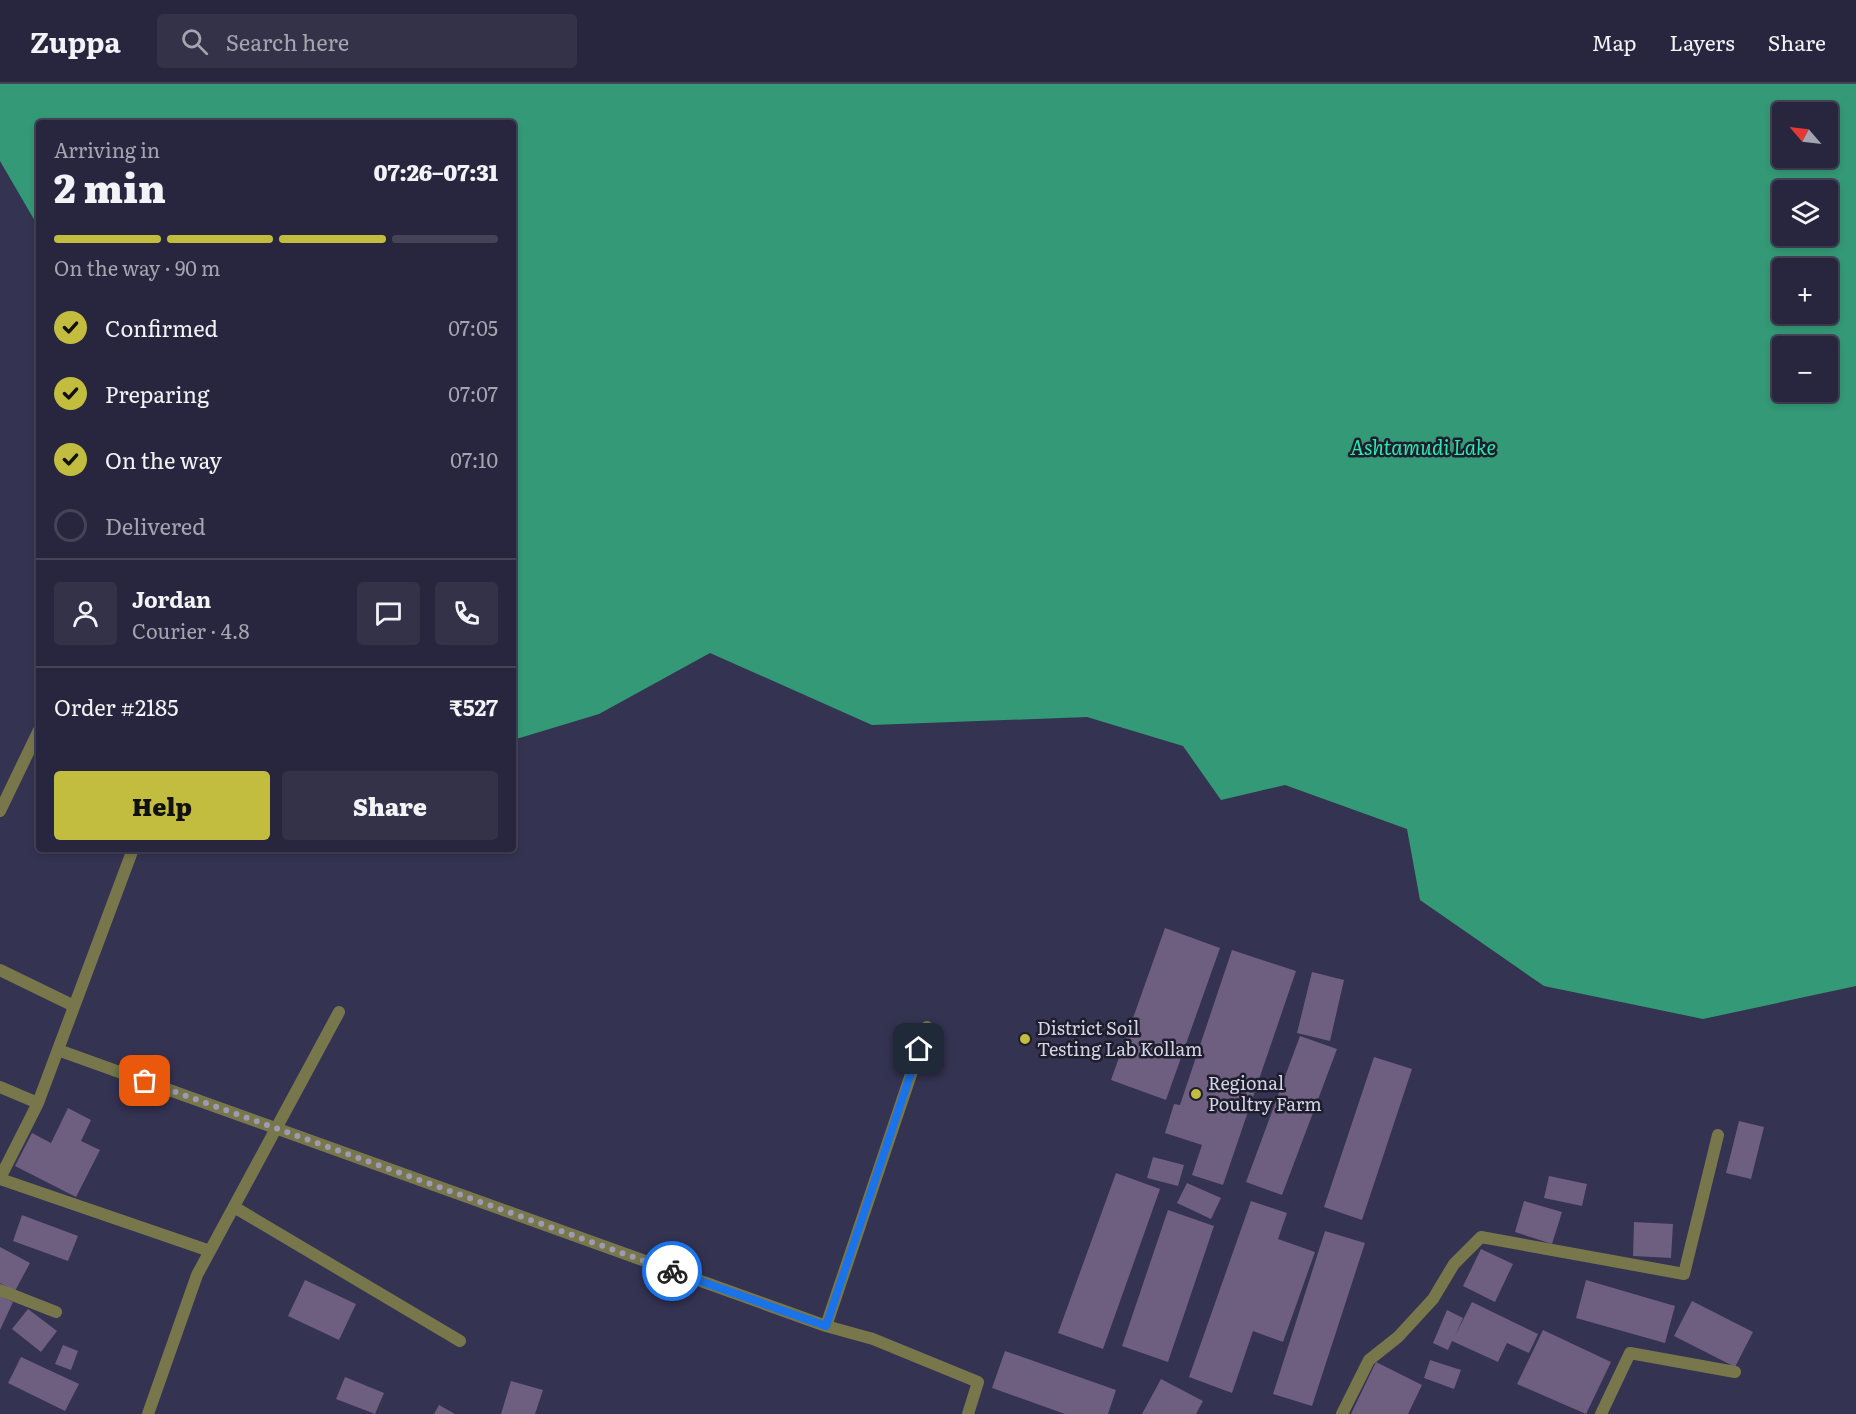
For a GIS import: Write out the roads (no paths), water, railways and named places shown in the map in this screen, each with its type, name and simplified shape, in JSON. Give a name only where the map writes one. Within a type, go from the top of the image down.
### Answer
[{"type":"street","points":[[0,811],[36,736]]},
{"type":"street","points":[[132,852],[38,1103],[0,1178],[210,1251]]},
{"type":"street","points":[[0,970],[75,1006]]},
{"type":"street","points":[[148,1414],[197,1275],[339,1012]]},
{"type":"street","points":[[826,1326],[927,1027]]},
{"type":"street","points":[[58,1050],[826,1326],[873,1340],[978,1382],[968,1414]]},
{"type":"street","points":[[0,1087],[38,1103]]},
{"type":"street","points":[[1342,1414],[1369,1360],[1398,1337],[1433,1299],[1454,1264],[1481,1237],[1684,1274],[1718,1135]]},
{"type":"street","points":[[234,1207],[460,1341]]},
{"type":"street","points":[[0,1290],[56,1312]]},
{"type":"street","points":[[1601,1414],[1630,1353],[1735,1371]]},
{"type":"water","name":"Ashtamudi Lake","points":[[0,84],[1856,84],[1856,986],[1703,1019],[1544,986],[1420,900],[1407,829],[1285,785],[1221,800],[1183,746],[1087,717],[872,725],[710,653],[599,714],[516,739],[516,120],[36,120],[36,223],[0,161]]},
{"type":"place","name":"District Soil Testing Lab Kollam","points":[[1025,1039]]},
{"type":"place","name":"Regional Poultry Farm","points":[[1196,1094]]}]
